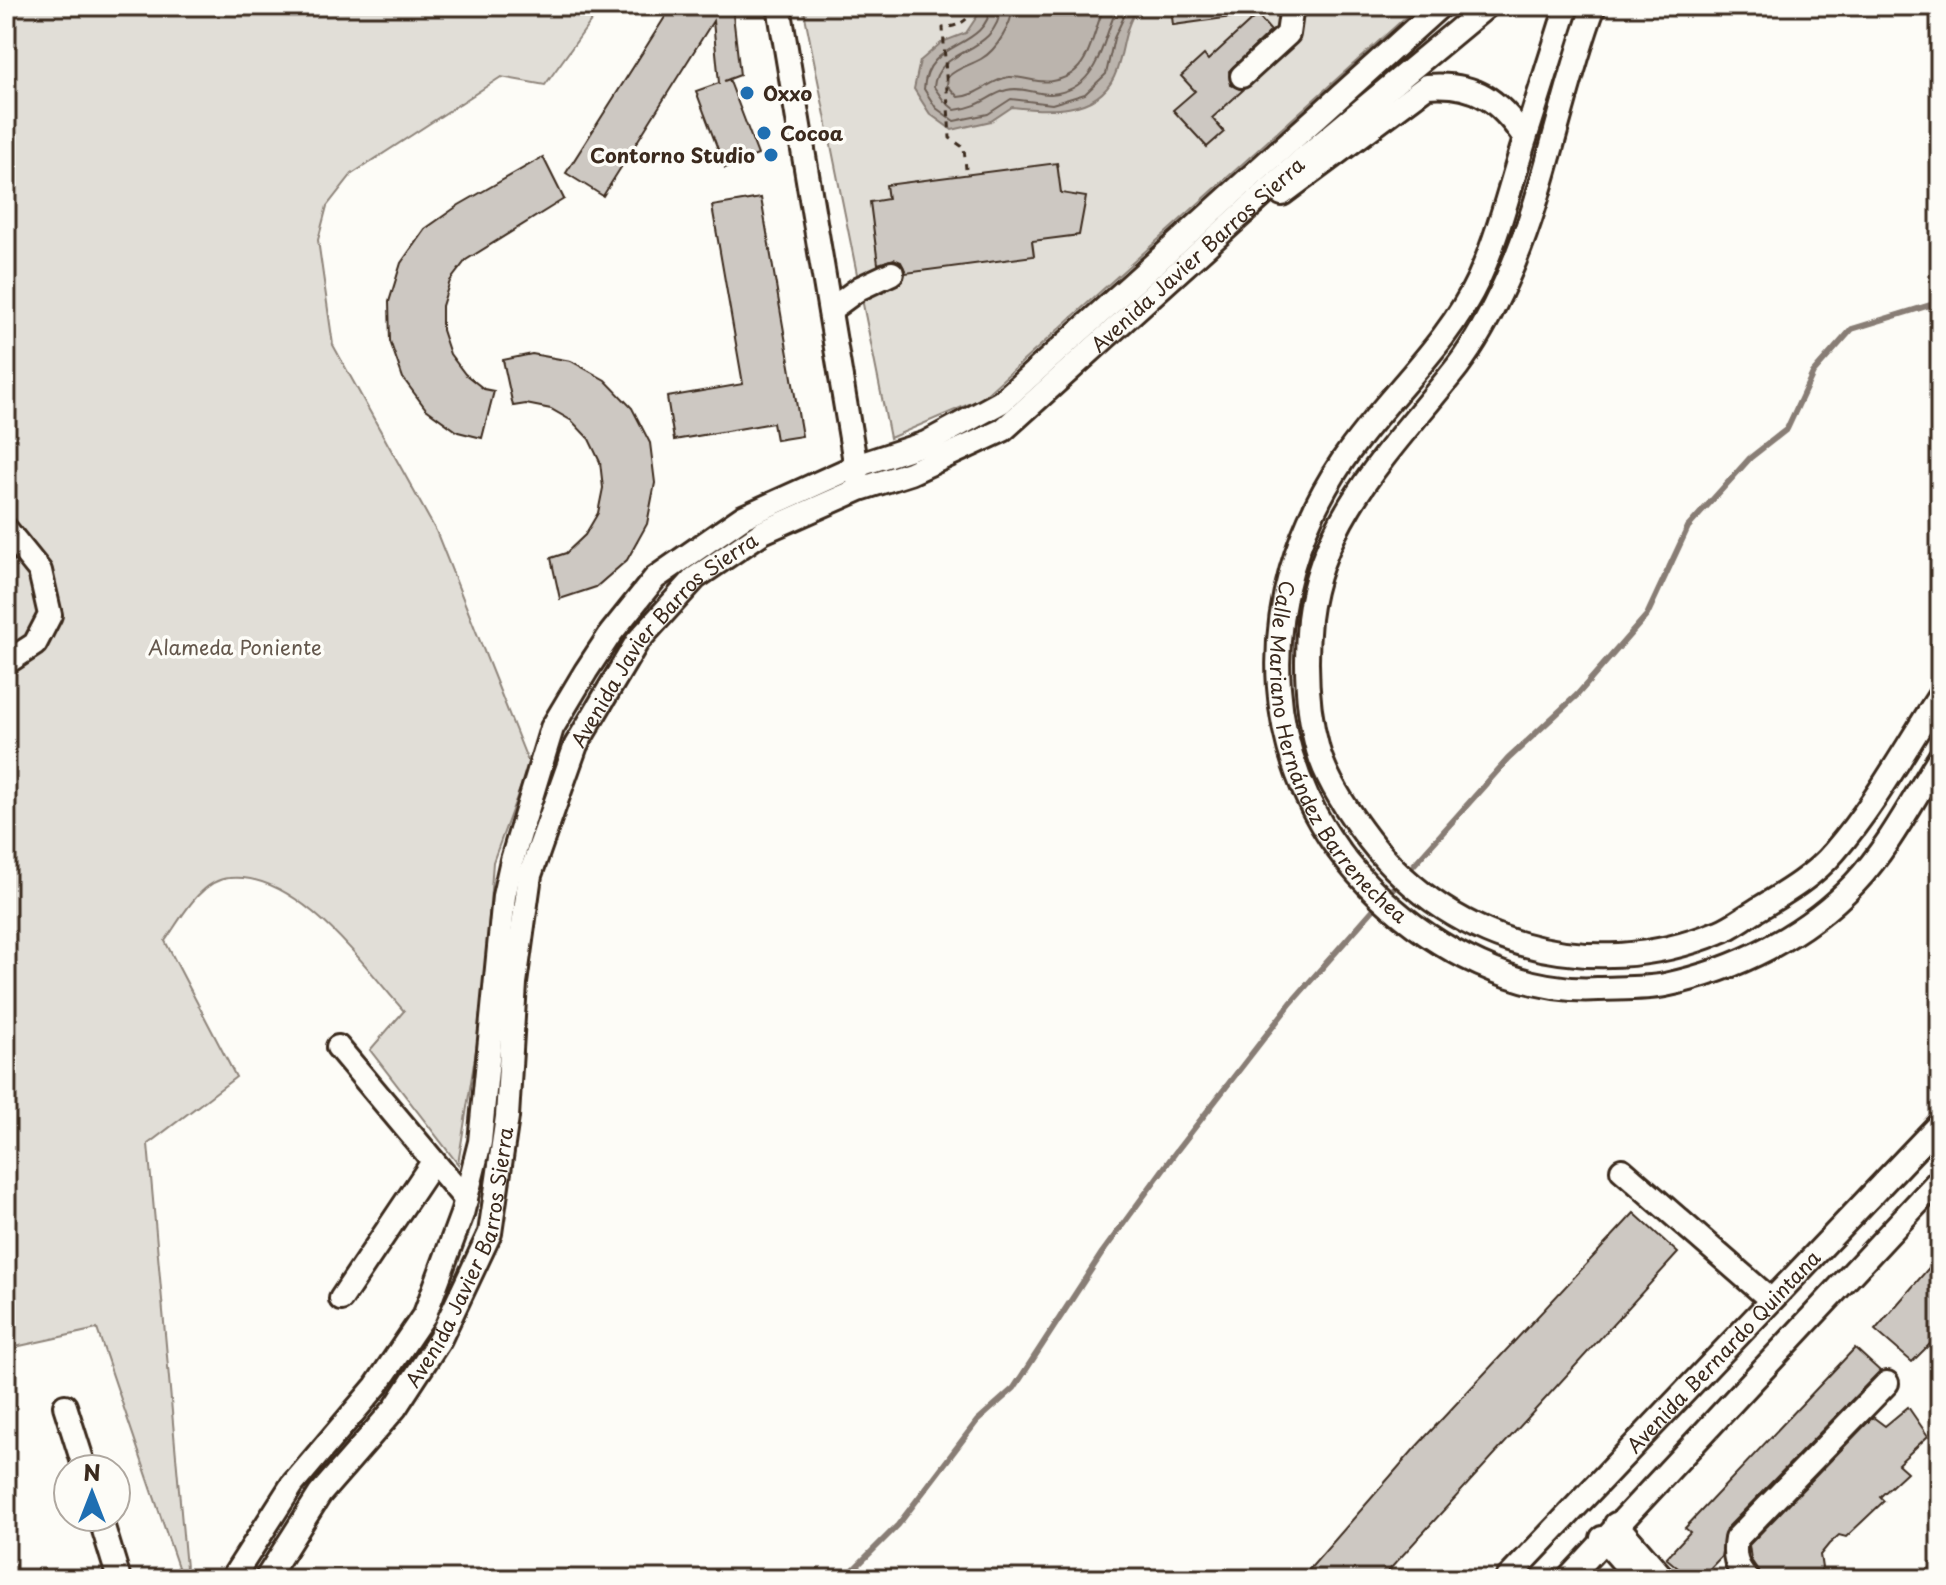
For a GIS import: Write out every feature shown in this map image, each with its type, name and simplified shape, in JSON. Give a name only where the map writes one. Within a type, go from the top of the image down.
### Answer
[{"type":"street","points":[[779,6],[860,489]]},
{"type":"street","points":[[1242,76],[1288,34],[1292,6]]},
{"type":"street","name":"Avenida Javier Barros Sierra","points":[[232,1579],[292,1485],[376,1386],[425,1314],[466,1200],[484,1112],[504,896],[538,763],[552,728],[611,633],[655,578],[743,517],[856,466],[926,443],[1001,402],[1440,6]]},
{"type":"street","name":"Avenida Javier Barros Sierra","points":[[266,1579],[320,1494],[395,1408],[440,1339],[490,1233],[507,1117],[515,983],[528,888],[557,791],[576,745],[637,642],[695,578],[763,532],[860,489],[910,473],[1003,430],[1304,158],[1487,6]]},
{"type":"street","name":"Calle Mariano Hernández Barrenechea","points":[[1567,6],[1479,278],[1434,349],[1386,402],[1342,461],[1310,517],[1290,568],[1280,614],[1277,661],[1279,697],[1290,757],[1314,813],[1349,868],[1406,922],[1464,957],[1527,981],[1589,990],[1663,985],[1738,963],[1824,912],[1857,880],[1940,757]]},
{"type":"street","name":"Calle Mariano Hernández Barrenechea","points":[[1594,6],[1507,279],[1459,364],[1370,472],[1344,513],[1317,574],[1306,662],[1308,699],[1316,739],[1343,804],[1373,846],[1419,894],[1474,929],[1531,949],[1591,956],[1659,952],[1722,931],[1804,880],[1833,853],[1940,695]]},
{"type":"street","points":[[1205,247],[1427,86],[1447,84],[1477,89],[1508,114],[1525,138]]},
{"type":"street","points":[[830,310],[860,288],[892,273]]},
{"type":"street","points":[[6,529],[40,571],[50,615],[35,644],[6,663]]},
{"type":"street","points":[[338,1047],[466,1200]]},
{"type":"street","name":"Avenida Bernardo Quintana","points":[[1507,1579],[1940,1123]]},
{"type":"street","points":[[341,1299],[433,1162]]},
{"type":"street","points":[[1622,1170],[1771,1300]]},
{"type":"street","name":"Avenida Bernardo Quintana","points":[[1568,1579],[1609,1531],[1940,1179]]},
{"type":"street","points":[[1747,1579],[1738,1568],[1733,1552],[1736,1539],[1887,1383]]},
{"type":"street","points":[[65,1406],[80,1453]]},
{"type":"street","points":[[1609,1531],[1638,1579]]},
{"type":"street","points":[[1609,1531],[1664,1579]]},
{"type":"street","points":[[105,1533],[119,1579]]},
{"type":"path","points":[[966,169],[964,148],[950,138],[943,28],[958,26],[969,18],[975,6]]},
{"type":"green space","name":"Alameda Poniente","points":[[6,6],[602,6],[545,85],[501,77],[352,174],[327,206],[318,240],[333,345],[436,531],[529,764],[493,862],[482,1013],[458,1164],[370,1050],[404,1011],[349,947],[304,905],[280,890],[255,880],[219,880],[192,902],[165,941],[236,1077],[148,1144],[187,1579],[182,1579],[97,1329],[6,1349]]},
{"type":"green space","points":[[825,6],[1418,6],[981,399],[890,438],[804,11]]},
{"type":"water","points":[[984,6],[1139,6],[1129,24],[1114,77],[1095,98],[1069,108],[1012,107],[991,121],[952,130],[930,114],[914,89],[920,61],[942,42],[966,33]]},
{"type":"building","points":[[672,6],[732,6],[740,75],[729,79],[758,155],[725,168],[696,91],[719,83],[713,21],[603,196],[566,173]]},
{"type":"building","points":[[1246,6],[1247,15],[1173,25],[1171,8]]},
{"type":"building","points":[[1257,15],[1271,31],[1229,71],[1231,85],[1243,90],[1212,118],[1224,132],[1207,147],[1173,110],[1195,91],[1181,76],[1204,55],[1208,60]]},
{"type":"building","points":[[543,157],[564,199],[466,260],[450,281],[442,306],[442,330],[450,354],[465,374],[484,389],[494,391],[482,438],[458,432],[426,409],[403,378],[390,341],[389,302],[401,263],[425,229],[459,205]]},
{"type":"building","points":[[1057,163],[1061,193],[1086,197],[1079,235],[1032,241],[1034,256],[906,273],[901,262],[894,259],[878,264],[870,202],[888,199],[886,185]]},
{"type":"building","points":[[761,198],[802,436],[776,440],[773,423],[674,440],[667,397],[743,384],[712,206]]},
{"type":"building","points":[[532,354],[571,361],[605,380],[632,408],[650,443],[655,483],[647,524],[627,560],[596,587],[560,599],[551,558],[566,553],[585,535],[598,513],[603,488],[600,462],[589,439],[572,421],[551,409],[526,404],[513,406],[503,360]]},
{"type":"building","points":[[1634,1213],[1678,1253],[1381,1579],[1301,1579],[1415,1448]]},
{"type":"building","points":[[1940,1255],[1940,1334],[1912,1362],[1875,1330]]},
{"type":"building","points":[[1855,1348],[1880,1371],[1726,1529],[1721,1557],[1700,1579],[1691,1579],[1666,1558],[1690,1532],[1685,1528]]},
{"type":"building","points":[[1908,1407],[1928,1436],[1898,1464],[1907,1472],[1880,1497],[1884,1501],[1846,1537],[1839,1535],[1829,1544],[1820,1555],[1822,1568],[1814,1579],[1764,1579],[1751,1560],[1749,1545],[1873,1417],[1885,1426]]},
{"type":"waterway","points":[[1387,895],[1508,759],[1577,695],[1647,615],[1688,527],[1750,458],[1787,429],[1813,373],[1852,329],[1940,302]]},
{"type":"waterway","points":[[844,1579],[898,1525],[977,1421],[1014,1388],[1102,1253],[1175,1153],[1291,1003],[1379,903]]},
{"type":"place","name":"Oxxo","points":[[747,93]]},
{"type":"place","name":"Cocoa","points":[[764,133]]},
{"type":"place","name":"Contorno Studio","points":[[771,155]]}]
